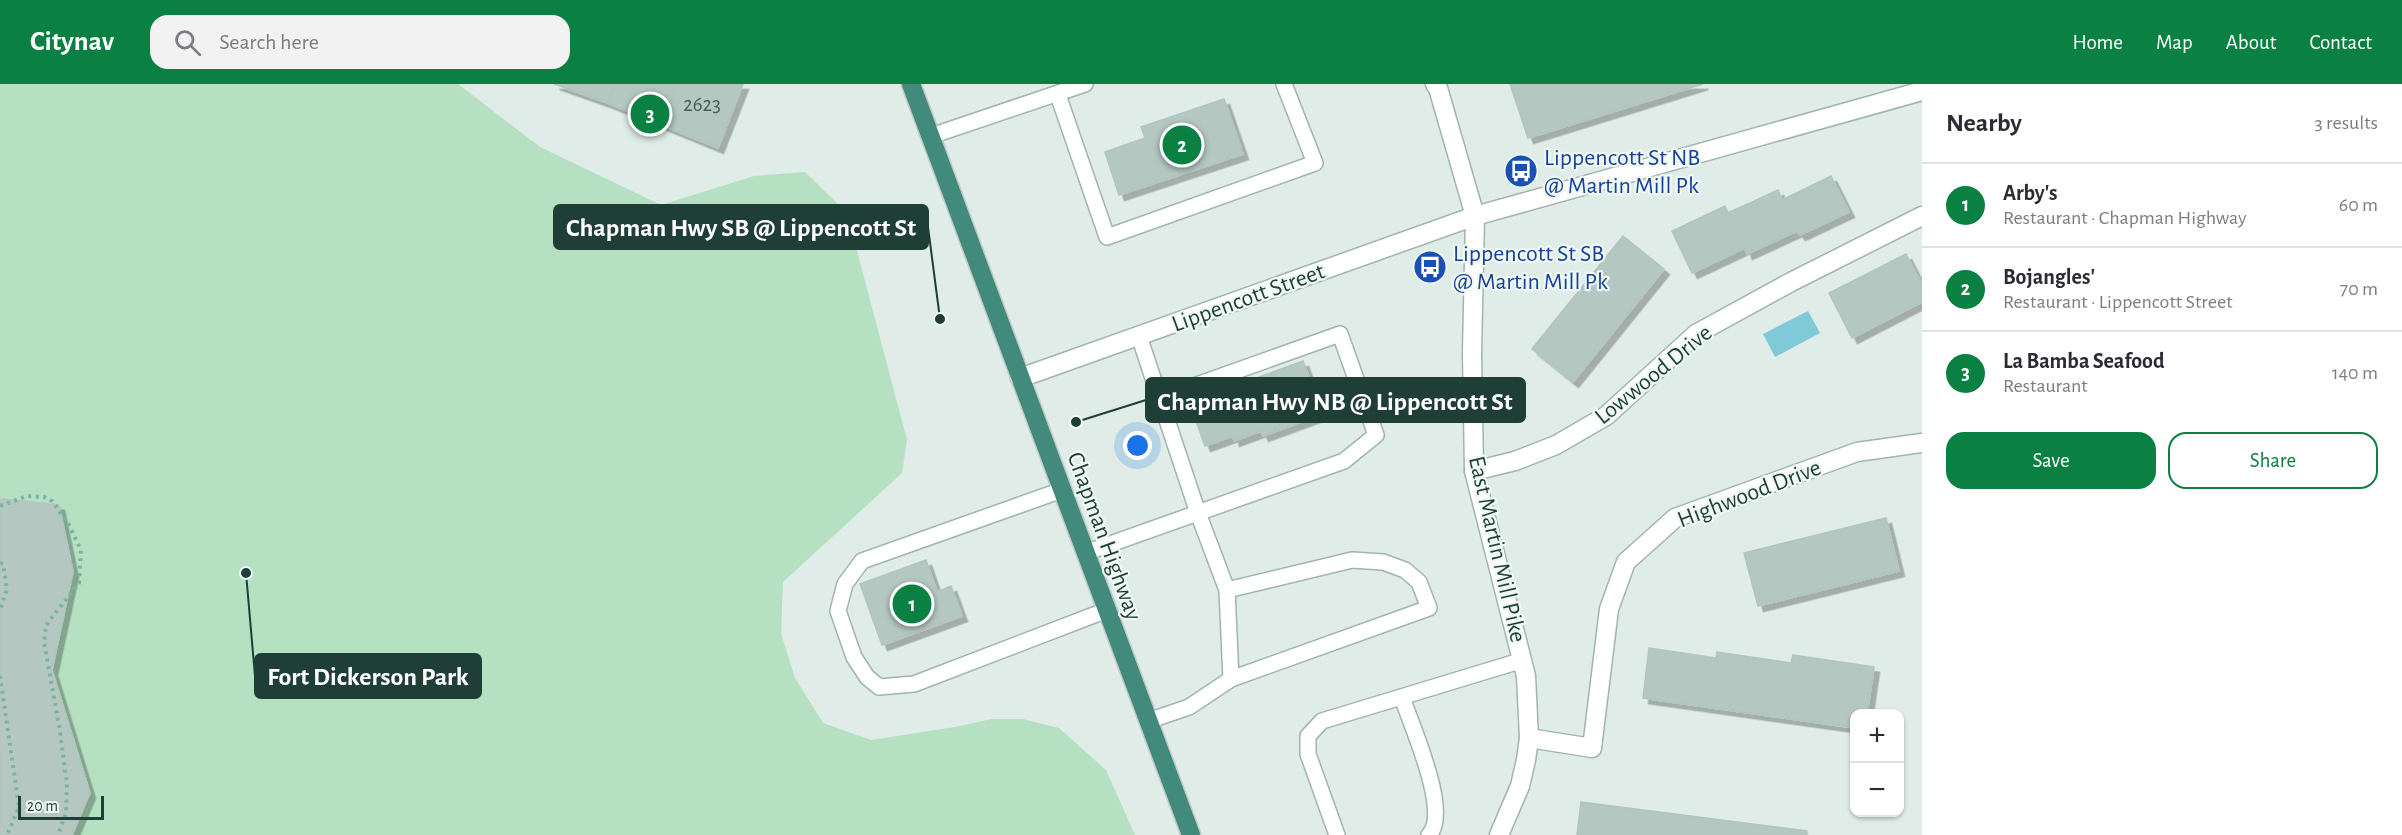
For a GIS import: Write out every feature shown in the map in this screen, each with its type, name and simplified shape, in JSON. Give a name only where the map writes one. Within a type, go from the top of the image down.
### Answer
[{"type":"highway","name":"Chapman Highway","points":[[911,84],[1191,835]]},
{"type":"street","name":"East Martin Mill Pike","points":[[1435,84],[1475,216],[1472,353],[1474,471],[1526,676],[1529,738],[1520,786],[1499,835]]},
{"type":"street","name":"Lippencott Street","points":[[1020,378],[1475,216],[1922,91]]},
{"type":"street","name":"Lowwood Drive","points":[[1474,471],[1515,461],[1556,445],[1605,416],[1696,334],[1791,282],[1922,216]]},
{"type":"street","name":"Highwood Drive","points":[[1529,738],[1592,748],[1609,609],[1626,562],[1675,518],[1857,452],[1922,443]]},
{"type":"lane","points":[[931,136],[1085,84]]},
{"type":"lane","points":[[1058,95],[1107,237],[1315,163],[1284,84]]},
{"type":"lane","points":[[1085,553],[1344,461],[1376,435],[1340,334],[1160,398]]},
{"type":"lane","points":[[1139,336],[1198,513],[1227,590],[1231,679]]},
{"type":"lane","points":[[1062,490],[862,561],[845,584],[838,611],[854,657],[867,677],[879,687],[914,684],[1107,610]]},
{"type":"lane","points":[[1148,721],[1189,707],[1231,679],[1429,608],[1419,582],[1405,570],[1383,562],[1352,560],[1227,590]]},
{"type":"lane","points":[[1337,835],[1308,754],[1308,736],[1322,721],[1523,660]]},
{"type":"lane","points":[[1402,697],[1434,791],[1436,817],[1429,835]]},
{"type":"path","points":[[0,506],[27,496],[44,497],[52,501],[68,523],[81,550],[79,582],[46,625],[44,642],[67,784],[66,813],[58,835]]},
{"type":"path","points":[[0,563],[3,564],[7,589],[0,610]]},
{"type":"path","points":[[0,676],[19,807],[7,835]]},
{"type":"green space","points":[[0,84],[458,84],[540,147],[661,205],[754,176],[805,172],[847,213],[907,440],[902,473],[783,582],[781,633],[795,678],[823,723],[871,740],[992,719],[1023,719],[1059,728],[1106,770],[1135,835],[0,835]]},
{"type":"water","points":[[1808,311],[1820,333],[1775,357],[1763,334]]},
{"type":"building","points":[[554,84],[615,84],[608,103]]},
{"type":"building","points":[[615,84],[677,84],[662,125],[608,103]]},
{"type":"building","points":[[677,84],[743,84],[718,148],[662,125]]},
{"type":"building","points":[[1510,84],[1703,84],[1528,138]]},
{"type":"building","points":[[1224,99],[1243,154],[1119,195],[1105,152],[1145,138],[1141,127]]},
{"type":"building","points":[[1831,176],[1849,212],[1800,235],[1797,231],[1747,254],[1745,248],[1692,273],[1672,231],[1725,206],[1728,213],[1778,190],[1782,200]]},
{"type":"building","points":[[1623,236],[1664,269],[1573,382],[1532,349]]},
{"type":"building","points":[[1906,254],[1922,285],[1922,302],[1852,338],[1829,293]]},
{"type":"building","points":[[1303,361],[1323,414],[1263,436],[1261,431],[1234,441],[1233,436],[1205,446],[1191,407],[1220,397],[1218,392]]},
{"type":"building","points":[[0,500],[59,505],[73,572],[52,670],[90,793],[72,835],[0,835]]},
{"type":"building","points":[[1886,518],[1899,571],[1758,606],[1744,553]]},
{"type":"building","points":[[926,560],[937,592],[951,586],[962,616],[882,645],[860,584]]},
{"type":"building","points":[[1649,648],[1716,658],[1717,652],[1791,663],[1793,655],[1874,667],[1868,709],[1850,709],[1850,727],[1643,698]]},
{"type":"building","points":[[1581,802],[1807,831],[1807,835],[1577,835]]},
{"type":"place","name":"La Bamba Seafood","points":[[650,114]]},
{"type":"place","name":"Bojangles'","points":[[1182,145]]},
{"type":"place","name":"Lippencott St NB @ Martin Mill Pk","points":[[1521,171]]},
{"type":"place","name":"Lippencott St SB @ Martin Mill Pk","points":[[1430,267]]},
{"type":"place","name":"Chapman Hwy SB @ Lippencott St","points":[[940,319]]},
{"type":"place","name":"Chapman Hwy NB @ Lippencott St","points":[[1076,422]]},
{"type":"place","name":"Fort Dickerson Park","points":[[246,573]]},
{"type":"place","name":"Arby's","points":[[912,604]]}]
